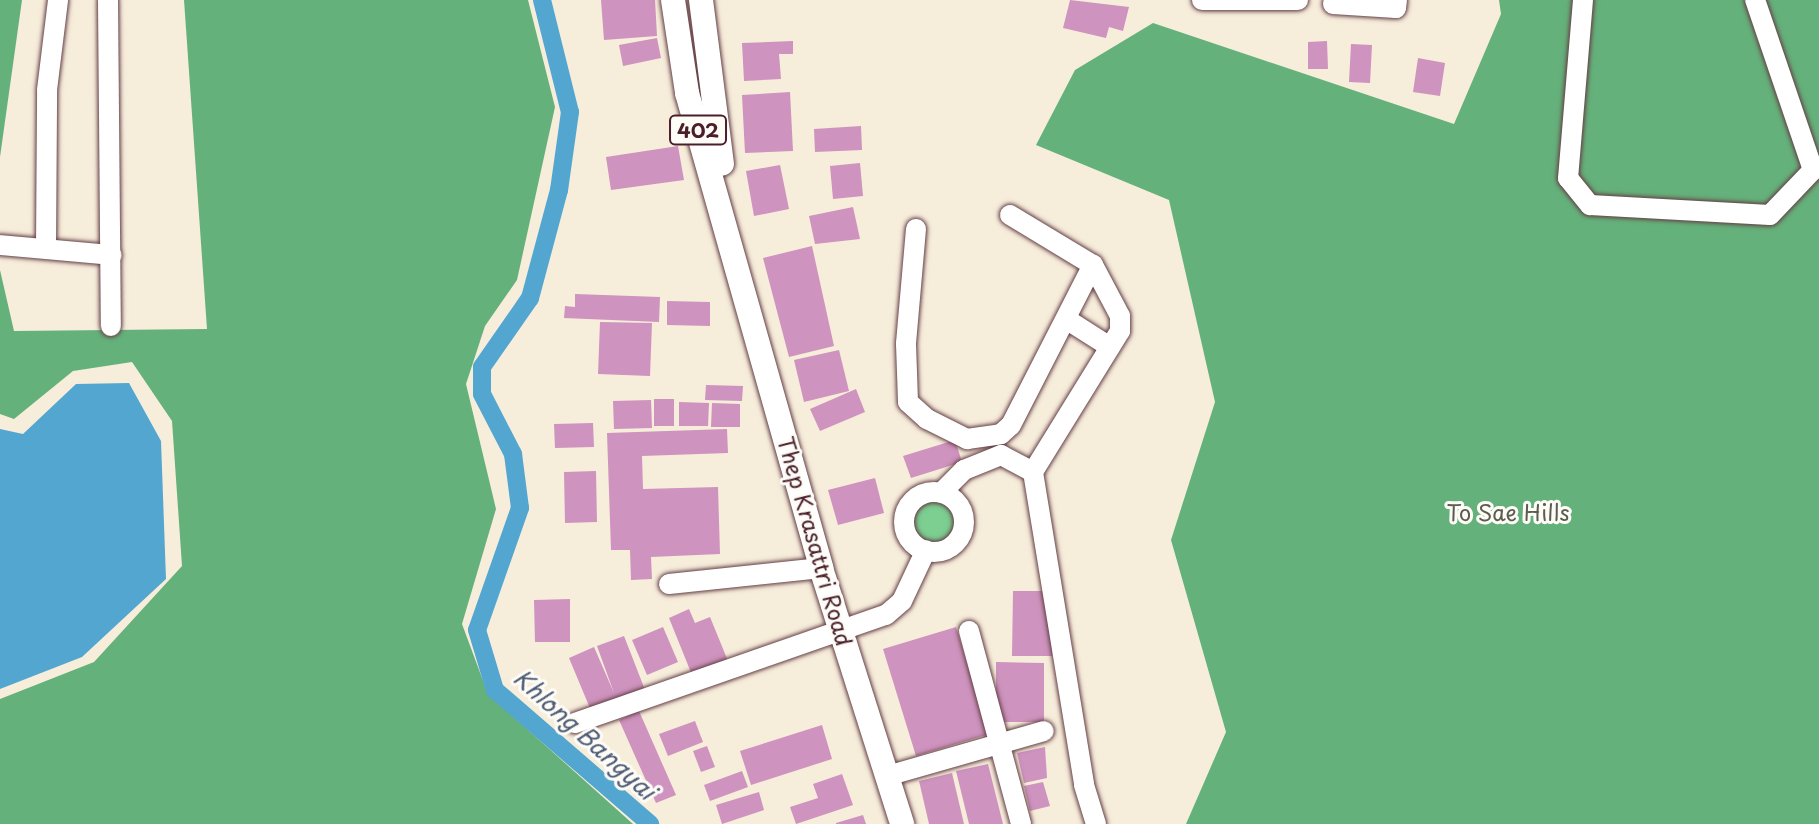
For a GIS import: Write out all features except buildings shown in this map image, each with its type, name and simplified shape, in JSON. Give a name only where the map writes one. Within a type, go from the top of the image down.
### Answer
[{"type":"main road","name":"Thep Krasattri Road","points":[[673,0],[699,92],[737,257],[821,568],[902,824]]},
{"type":"main road","name":"Thep Krasattri Road","points":[[699,92],[701,0]]},
{"type":"street","points":[[46,248],[47,90],[58,0]]},
{"type":"street","points":[[108,0],[111,326]]},
{"type":"street","points":[[1202,0],[1298,0]]},
{"type":"street","points":[[1333,4],[1396,8],[1397,0]]},
{"type":"street","points":[[1583,0],[1568,178],[1590,205],[1770,215],[1813,170],[1755,0]]},
{"type":"street","points":[[1010,215],[1093,265],[1120,316],[1110,347],[1033,472],[1084,785],[1096,824]]},
{"type":"street","points":[[916,229],[907,397],[911,408],[967,439],[1001,434],[1011,425],[1093,265]]},
{"type":"street","points":[[0,245],[112,255]]},
{"type":"street","points":[[1066,319],[1110,347]]},
{"type":"street","points":[[941,493],[960,506],[962,532],[951,547],[926,550],[907,534],[905,514],[917,497],[941,493],[972,465],[1001,455],[1033,472]]},
{"type":"street","points":[[575,723],[886,615],[902,601],[926,550]]},
{"type":"street","points":[[669,584],[821,568]]},
{"type":"street","points":[[969,631],[1021,824]]},
{"type":"street","points":[[887,776],[1044,731]]},
{"type":"green space","points":[[0,0],[22,0],[0,157]]},
{"type":"green space","points":[[184,0],[528,0],[555,107],[517,280],[485,326],[466,384],[496,509],[462,624],[488,694],[633,824],[0,824],[0,699],[94,662],[182,566],[172,421],[132,362],[73,371],[14,419],[0,414],[0,270],[14,331],[207,329]]},
{"type":"green space","name":"To Sae Hills","points":[[1499,0],[1819,0],[1819,824],[1186,824],[1226,732],[1171,540],[1215,402],[1169,200],[1036,145],[1075,70],[1153,23],[1454,124],[1501,14]]},
{"type":"green space","points":[[936,500],[952,506],[958,522],[952,538],[936,544],[920,538],[914,522],[920,506]]},
{"type":"water","points":[[129,383],[161,441],[166,579],[82,657],[0,689],[0,429],[23,434],[76,384]]},
{"type":"waterway","name":"Khlong Bangyai","points":[[542,0],[570,112],[559,190],[530,298],[482,367],[482,394],[513,454],[520,508],[477,630],[495,690],[650,824]]}]
